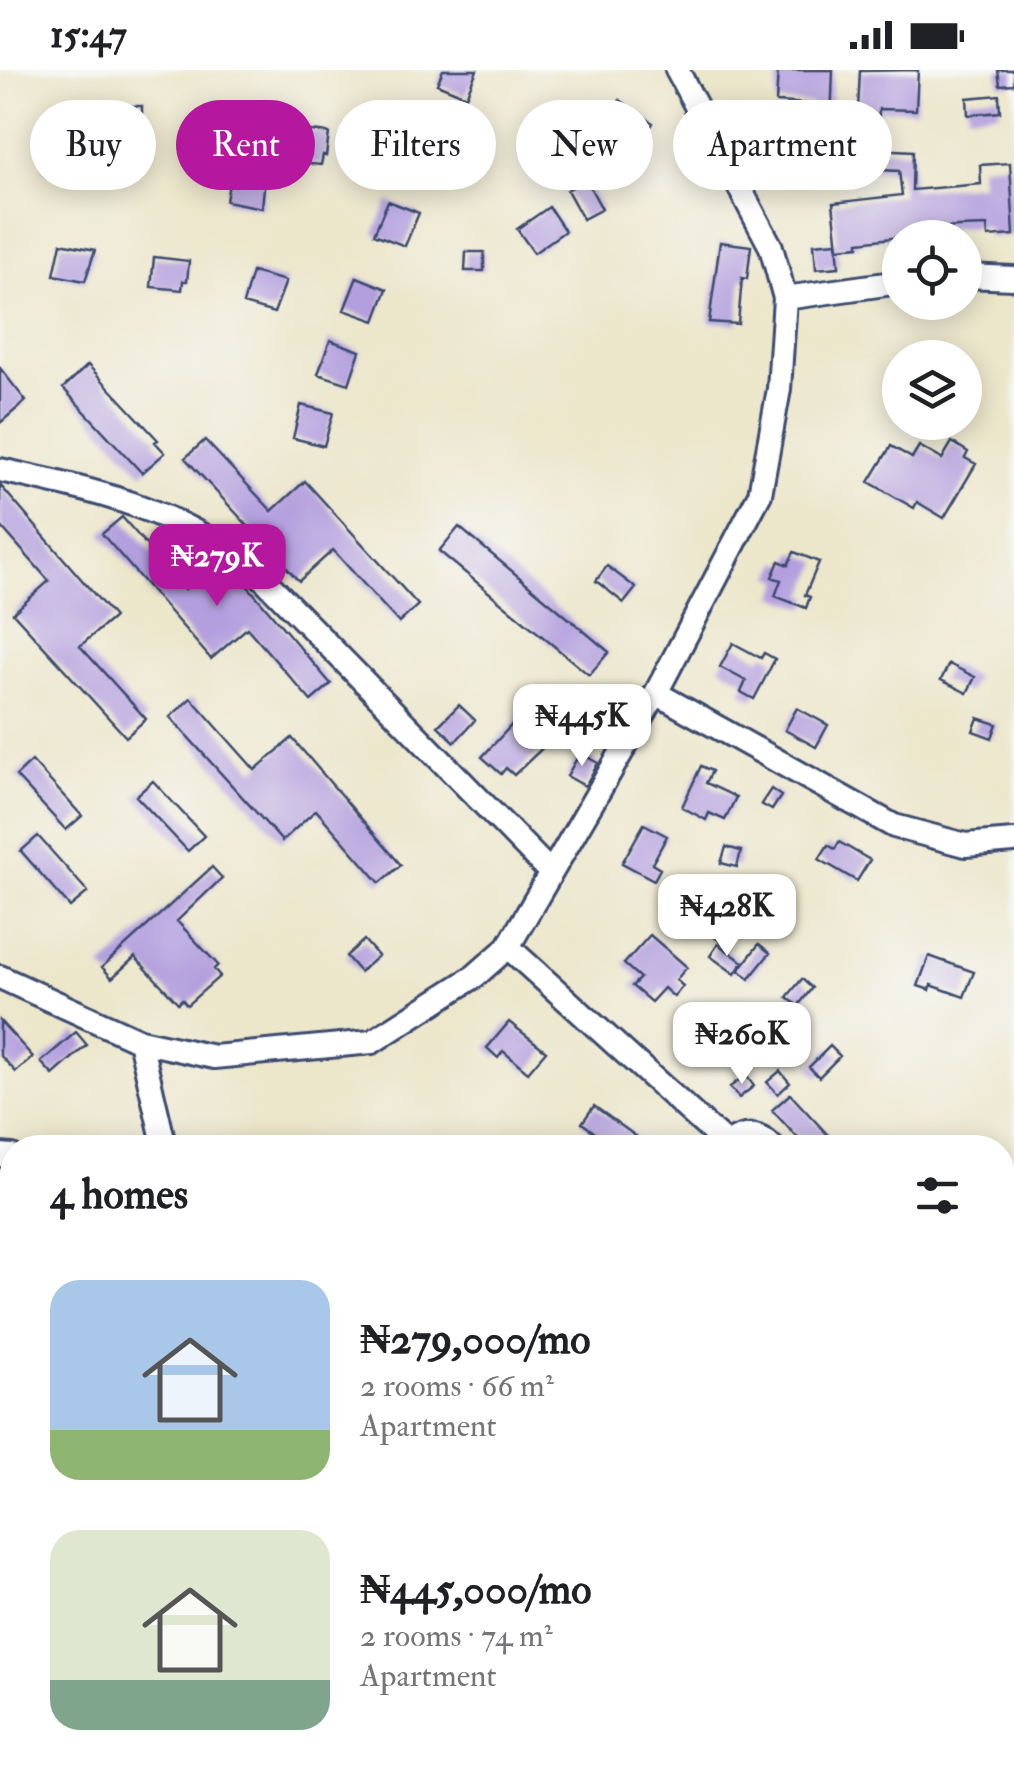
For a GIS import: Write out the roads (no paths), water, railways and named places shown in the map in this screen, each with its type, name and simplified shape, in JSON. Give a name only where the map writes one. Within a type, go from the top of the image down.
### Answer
[{"type":"lane","points":[[0,977],[140,1041],[214,1057],[372,1042],[475,976],[508,947],[656,693],[760,494],[779,389],[785,298],[771,247],[677,70]]},
{"type":"lane","points":[[982,277],[1014,278]]},
{"type":"lane","points":[[785,298],[882,285]]},
{"type":"lane","points":[[0,470],[103,492],[164,514],[218,542],[253,568],[550,872]]},
{"type":"lane","points":[[656,693],[894,826],[965,844],[1014,841]]},
{"type":"lane","points":[[508,947],[713,1135]]},
{"type":"lane","points":[[140,1041],[162,1135]]}]
